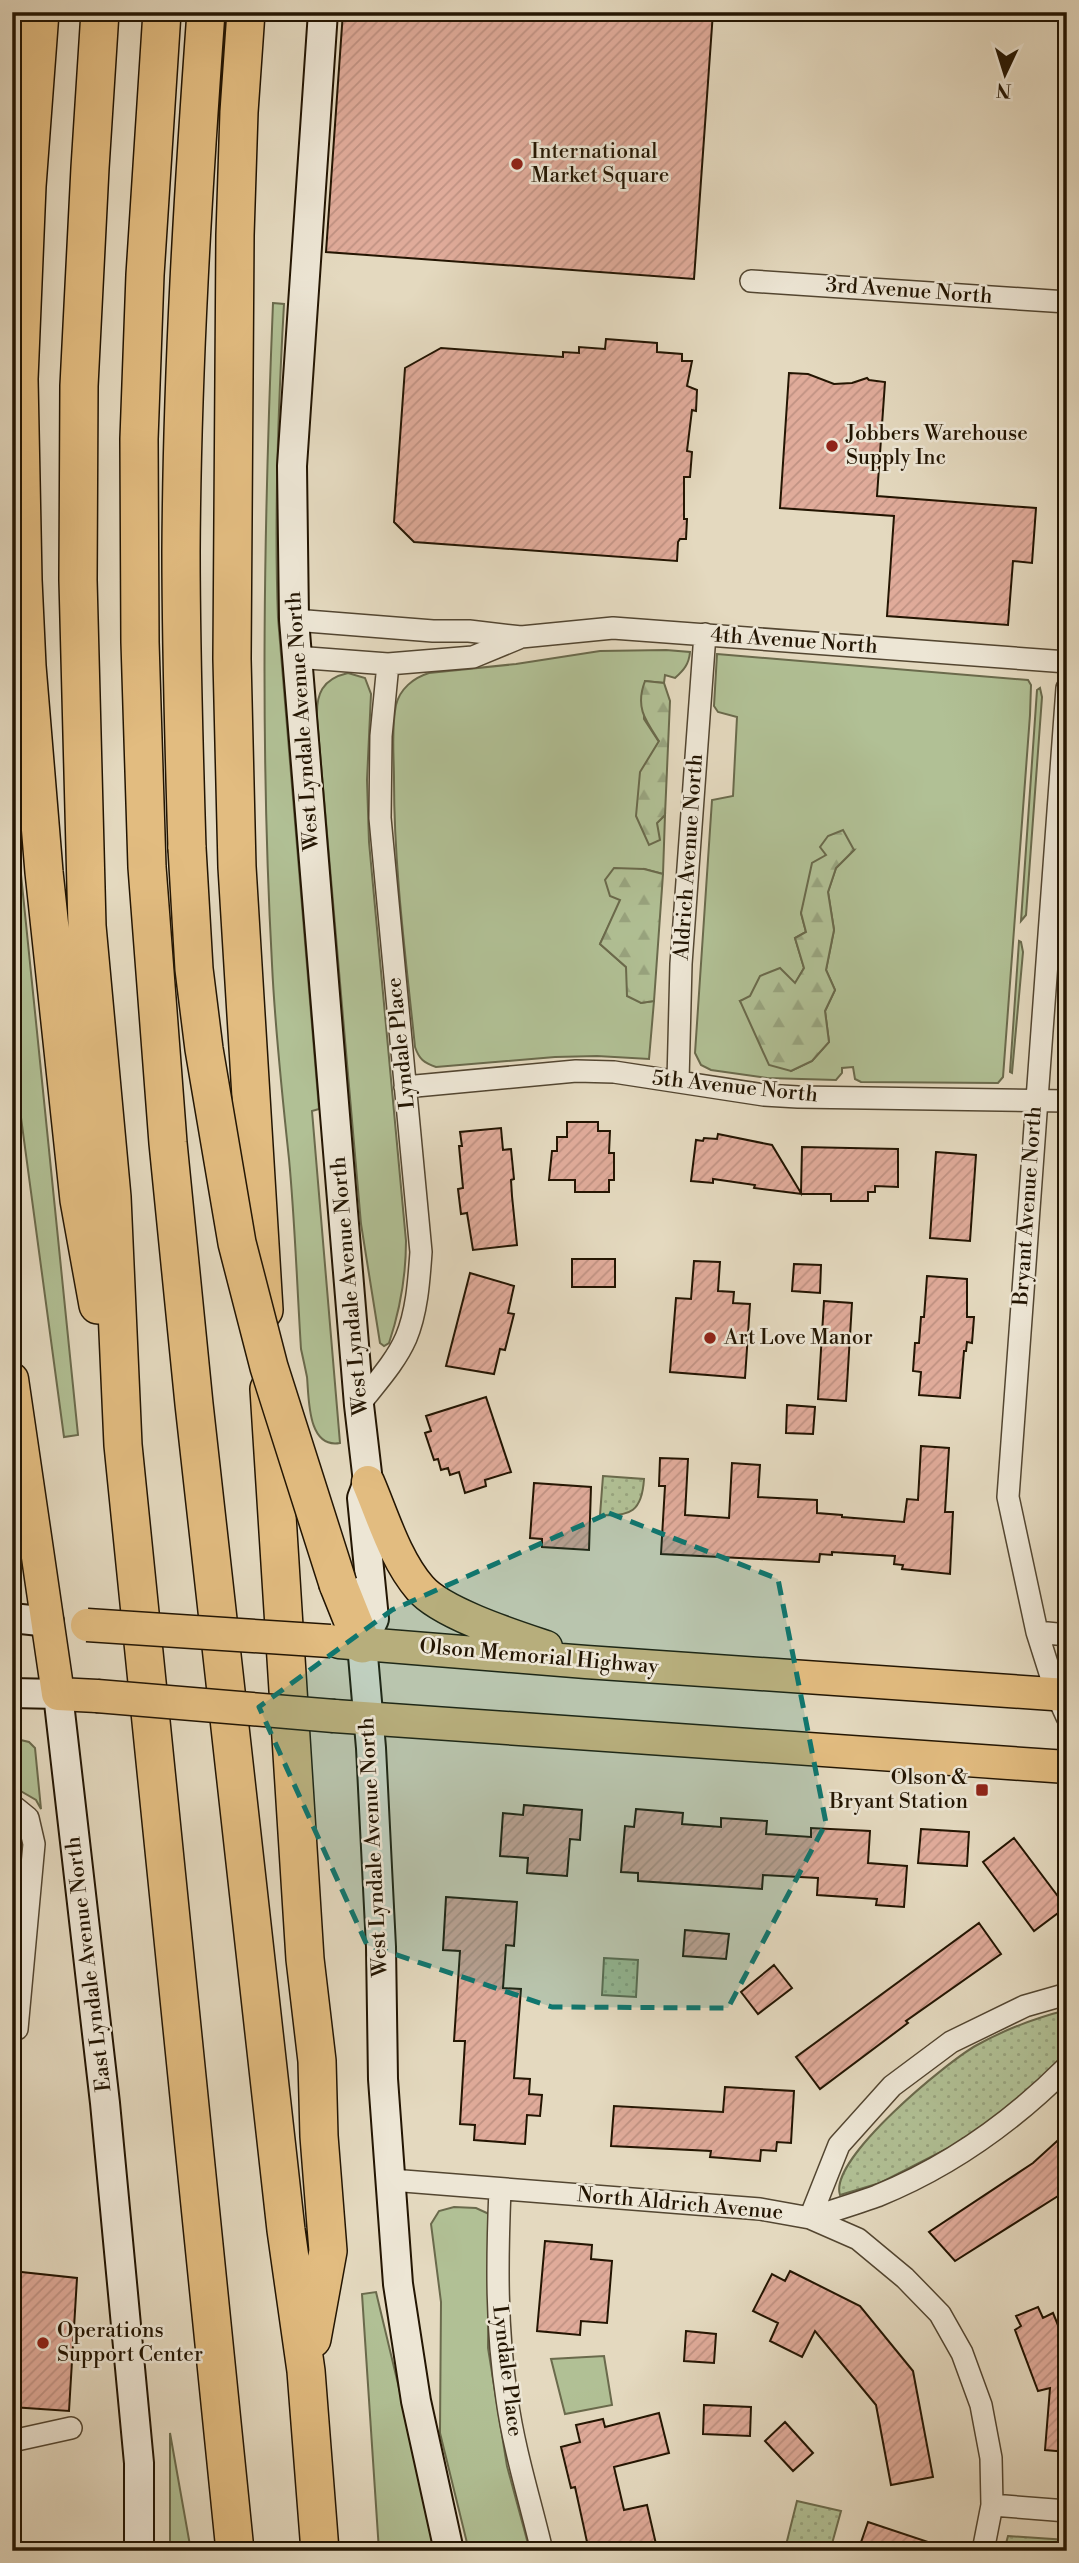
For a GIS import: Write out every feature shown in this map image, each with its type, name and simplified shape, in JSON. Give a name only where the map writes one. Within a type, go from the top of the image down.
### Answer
[{"type":"highway","points":[[40,12],[24,249],[19,379],[27,666],[44,872],[79,1200],[123,1445]]},
{"type":"highway","points":[[100,12],[82,300],[79,437],[78,593],[87,926],[112,1197],[123,1445],[235,2551]]},
{"type":"highway","points":[[162,12],[145,262],[139,439],[140,654],[147,867],[168,1143],[194,1404],[286,2230],[306,2371],[320,2551]]},
{"type":"highway","points":[[206,12],[188,302],[181,549],[183,727],[194,969],[211,1099],[237,1243],[269,1367],[338,1584],[346,1643]]},
{"type":"highway","points":[[246,12],[239,112],[234,345],[232,646],[237,867],[305,1959],[317,2061],[319,2136],[328,2251],[306,2371]]},
{"type":"highway","points":[[239,112],[265,12]]},
{"type":"main road","name":"West Lyndale Avenue North","points":[[323,12],[292,466],[295,657],[359,1405],[368,1482],[362,1499],[374,1619],[346,1643],[368,1719],[381,1947],[383,2079],[398,2284],[416,2401],[449,2551]]},
{"type":"main road","name":"East Lyndale Avenue North","points":[[12,1379],[58,1694],[105,2103],[139,2463],[139,2551]]},
{"type":"main road","points":[[368,1482],[397,1550],[421,1590],[436,1602],[485,1625],[586,1662]]},
{"type":"main road","name":"Olson Memorial Highway","points":[[12,1618],[1064,1702]]},
{"type":"main road","points":[[12,1693],[97,1696],[368,1719],[1067,1767]]},
{"type":"street","name":"3rd Avenue North","points":[[751,281],[1067,302]]},
{"type":"street","name":"4th Avenue North","points":[[294,620],[433,631],[469,631],[521,638],[613,628],[1067,662]]},
{"type":"street","name":"Aldrich Avenue North","points":[[678,1081],[681,964],[705,634]]},
{"type":"street","name":"4th Avenue North","points":[[295,657],[388,664],[472,657],[521,638]]},
{"type":"street","name":"Lyndale Place","points":[[359,1405],[392,1363],[406,1339],[418,1289],[421,1252],[380,818],[381,736],[388,664]]},
{"type":"street","name":"Bryant Avenue North","points":[[1064,1702],[1037,1632],[1008,1497],[1067,688]]},
{"type":"street","name":"5th Avenue North","points":[[405,1087],[576,1072],[614,1072],[764,1095],[1067,1101]]},
{"type":"street","points":[[1037,1632],[1067,1635]]},
{"type":"street","points":[[12,1805],[28,1818],[34,1844],[15,2029]]},
{"type":"street","points":[[810,2218],[839,2145],[892,2086],[951,2042],[1025,2006],[1067,1994]]},
{"type":"street","points":[[810,2218],[877,2196],[942,2164],[995,2132],[1067,2067]]},
{"type":"street","name":"North Aldrich Avenue","points":[[391,2180],[760,2209],[810,2218],[858,2239],[905,2278],[940,2314],[962,2353],[981,2404],[991,2458],[992,2505],[983,2551]]},
{"type":"street","name":"Lyndale Place","points":[[500,2189],[497,2278],[499,2333],[507,2400],[542,2551]]},
{"type":"street","points":[[12,2441],[71,2428]]},
{"type":"street","points":[[992,2505],[1067,2511]]},
{"type":"highlighted area","points":[[609,1513],[778,1579],[826,1823],[728,2008],[552,2007],[367,1945],[259,1707],[392,1610]]},
{"type":"green space","points":[[273,303],[284,304],[277,461],[278,618],[319,1109],[312,1111],[340,1443],[329,1443],[321,1438],[316,1430],[312,1420],[301,1349],[291,1183],[273,988],[266,799],[265,634]]},
{"type":"green space","points":[[600,651],[690,652],[686,666],[675,678],[665,675],[664,683],[645,681],[644,719],[659,742],[641,772],[657,823],[665,815],[663,874],[644,869],[621,900],[600,944],[626,967],[641,1003],[654,1001],[649,1059],[597,1056],[436,1067],[428,1064],[420,1058],[415,1047],[398,881],[393,733],[394,714],[401,694],[413,681],[429,673],[516,664]]},
{"type":"green space","points":[[717,654],[1028,680],[1031,685],[1030,715],[1003,1077],[998,1083],[861,1082],[855,1079],[853,1067],[842,1068],[842,1073],[836,1080],[767,1078],[711,1070],[701,1065],[695,1053],[712,800],[733,796],[737,717],[718,712],[714,706]],"holes":[[[854,850],[836,868],[828,892],[834,930],[826,970],[835,990],[825,1011],[829,1042],[812,1061],[791,1071],[740,1001],[795,984],[804,968],[795,938],[806,932],[801,913],[826,854]]]},
{"type":"green space","points":[[348,673],[365,678],[371,694],[367,780],[369,842],[406,1241],[404,1280],[399,1305],[389,1343],[384,1346],[380,1343],[361,1224],[317,718],[322,689],[332,679]]},
{"type":"green space","points":[[645,681],[664,683],[670,701],[665,815],[657,823],[660,840],[649,845],[636,816],[640,772],[659,741],[641,706]]},
{"type":"green space","points":[[1040,688],[1042,697],[1026,915],[1021,921],[1037,690]]},
{"type":"green space","points":[[12,786],[78,1435],[64,1437],[12,1051]]},
{"type":"green space","points":[[843,830],[854,850],[836,868],[828,892],[834,930],[826,970],[835,990],[825,1011],[829,1042],[812,1061],[791,1071],[769,1065],[740,1001],[750,996],[760,976],[780,968],[795,983],[804,968],[795,938],[806,932],[801,913],[812,863],[826,855],[820,847],[828,836]]},
{"type":"green space","points":[[614,868],[644,869],[663,874],[654,1001],[641,1003],[627,996],[626,967],[600,944],[620,900],[610,896],[605,880]]},
{"type":"green space","points":[[1019,941],[1023,952],[1012,1073],[1010,1072]]},
{"type":"green space","points":[[603,1476],[644,1479],[641,1498],[633,1510],[620,1515],[600,1515]]},
{"type":"green space","points":[[12,1738],[29,1742],[35,1748],[41,1809],[36,1800],[12,1786]]},
{"type":"green space","points":[[604,1958],[638,1960],[636,1997],[602,1995]]},
{"type":"green space","points":[[1067,2010],[1067,2055],[1020,2100],[972,2136],[880,2183],[840,2195],[841,2179],[870,2136],[942,2070],[977,2045],[999,2034],[1032,2020]]},
{"type":"green space","points":[[454,2207],[476,2208],[489,2214],[488,2348],[507,2466],[530,2551],[469,2551],[440,2433],[441,2302],[431,2224],[439,2211]]},
{"type":"green space","points":[[376,2292],[438,2551],[379,2551],[362,2294]]},
{"type":"green space","points":[[604,2356],[612,2405],[565,2414],[551,2359]]},
{"type":"green space","points":[[170,2433],[191,2551],[170,2551]]},
{"type":"green space","points":[[797,2501],[841,2511],[830,2551],[812,2551],[786,2545]]},
{"type":"green space","points":[[1008,2536],[1067,2540],[1067,2551],[1004,2551]]},
{"type":"building","name":"International Market Square","points":[[343,12],[713,12],[694,279],[326,252]]},
{"type":"building","points":[[606,339],[657,343],[657,352],[682,354],[682,361],[692,361],[687,386],[697,390],[696,411],[692,410],[687,451],[692,452],[690,477],[684,477],[686,539],[680,539],[678,542],[677,561],[414,542],[394,522],[405,368],[441,348],[563,357],[563,352],[579,353],[579,347],[605,349]]},
{"type":"building","points":[[789,373],[808,374],[834,384],[852,383],[867,378],[885,382],[877,496],[1036,508],[1032,563],[1013,561],[1008,625],[887,616],[894,516],[780,508]]},
{"type":"building","points":[[567,1122],[598,1122],[598,1131],[610,1131],[609,1153],[614,1153],[614,1180],[609,1180],[609,1192],[575,1192],[575,1180],[549,1180],[552,1151],[557,1151],[557,1137],[567,1137]]},
{"type":"building","points":[[501,1128],[503,1150],[511,1149],[517,1245],[473,1250],[467,1213],[461,1214],[458,1189],[463,1188],[460,1132]]},
{"type":"building","points":[[718,1134],[772,1145],[801,1193],[802,1147],[898,1149],[898,1187],[875,1186],[875,1192],[868,1192],[868,1201],[831,1201],[831,1194],[802,1194],[754,1188],[755,1185],[713,1179],[713,1183],[691,1181],[696,1140],[717,1139]]},
{"type":"building","points":[[936,1152],[976,1155],[970,1241],[930,1238]]},
{"type":"building","points":[[572,1259],[615,1259],[615,1287],[572,1287]]},
{"type":"building","name":"Art Love Manor","points":[[694,1261],[720,1262],[718,1291],[734,1292],[733,1303],[750,1304],[745,1378],[670,1372],[676,1298],[691,1299]]},
{"type":"building","points":[[794,1264],[821,1265],[820,1293],[792,1291]]},
{"type":"building","points":[[470,1273],[514,1286],[508,1313],[514,1314],[505,1350],[500,1349],[494,1374],[446,1366]]},
{"type":"building","points":[[927,1276],[967,1279],[967,1317],[974,1317],[972,1343],[967,1342],[964,1351],[960,1398],[919,1395],[921,1372],[913,1371],[915,1343],[919,1343],[921,1317],[924,1317]]},
{"type":"building","points":[[824,1301],[852,1303],[846,1401],[818,1399]]},
{"type":"building","points":[[486,1397],[511,1472],[485,1480],[486,1486],[465,1493],[459,1472],[450,1475],[448,1468],[441,1470],[438,1459],[434,1460],[425,1433],[431,1431],[426,1416]]},
{"type":"building","points":[[787,1405],[815,1407],[813,1434],[786,1433]]},
{"type":"building","points":[[921,1446],[949,1448],[945,1512],[953,1512],[950,1574],[902,1569],[903,1565],[894,1564],[895,1556],[832,1552],[832,1555],[820,1554],[819,1562],[661,1554],[665,1486],[659,1486],[660,1458],[688,1459],[685,1515],[729,1518],[732,1463],[760,1465],[758,1497],[817,1500],[817,1513],[904,1522],[907,1499],[918,1500]]},
{"type":"building","points":[[534,1483],[591,1487],[589,1550],[542,1547],[542,1539],[530,1538]]},
{"type":"building","points":[[524,1805],[582,1810],[580,1840],[570,1839],[567,1876],[527,1873],[528,1858],[500,1856],[503,1813],[523,1815]]},
{"type":"building","points":[[636,1809],[683,1813],[682,1824],[721,1827],[721,1818],[767,1821],[766,1834],[811,1837],[811,1828],[870,1831],[868,1863],[907,1866],[904,1907],[876,1905],[877,1899],[817,1895],[818,1878],[763,1875],[762,1889],[638,1881],[638,1873],[621,1872],[625,1826],[634,1827]]},
{"type":"building","points":[[921,1829],[969,1832],[967,1866],[918,1863]]},
{"type":"building","points":[[1014,1838],[1066,1907],[1034,1931],[983,1862]]},
{"type":"building","points":[[446,1897],[517,1902],[514,1946],[506,1945],[503,1988],[521,1989],[514,2078],[530,2079],[529,2094],[542,2095],[540,2116],[527,2115],[525,2144],[474,2140],[475,2125],[460,2124],[465,2041],[454,2041],[460,1951],[443,1950]]},
{"type":"building","points":[[979,1923],[1001,1954],[906,2021],[908,2023],[820,2089],[796,2057]]},
{"type":"building","points":[[685,1930],[729,1934],[726,1959],[683,1956]]},
{"type":"building","points":[[774,1965],[792,1988],[758,2014],[741,1992]]},
{"type":"building","points":[[725,2087],[794,2091],[791,2143],[777,2142],[776,2151],[761,2150],[760,2161],[710,2157],[711,2151],[611,2146],[614,2106],[723,2112]]},
{"type":"building","points":[[1067,2132],[1067,2187],[1058,2196],[955,2261],[929,2232],[1033,2163]]},
{"type":"building","points":[[545,2241],[592,2245],[591,2259],[612,2261],[607,2323],[581,2321],[580,2335],[537,2331]]},
{"type":"building","name":"Operations Support Center","points":[[12,2271],[77,2278],[69,2411],[12,2407]]},
{"type":"building","points":[[790,2271],[860,2306],[913,2371],[933,2477],[891,2485],[876,2405],[815,2331],[802,2357],[770,2341],[778,2323],[753,2311],[772,2274],[785,2281]]},
{"type":"building","points":[[1038,2307],[1043,2318],[1053,2313],[1067,2347],[1067,2452],[1045,2450],[1050,2388],[1038,2391],[1015,2330],[1021,2326],[1016,2316]]},
{"type":"building","points":[[686,2331],[716,2334],[714,2363],[684,2361]]},
{"type":"building","points":[[704,2405],[751,2407],[750,2436],[703,2434]]},
{"type":"building","points":[[659,2413],[669,2453],[614,2467],[624,2510],[647,2505],[656,2544],[648,2546],[649,2551],[589,2551],[575,2487],[571,2488],[561,2447],[580,2442],[576,2425],[603,2419],[605,2427]]},
{"type":"building","points":[[785,2422],[813,2453],[793,2471],[765,2441]]},
{"type":"building","points":[[868,2522],[943,2547],[942,2551],[858,2551]]},
{"type":"place","name":"International Market Square","points":[[517,164]]},
{"type":"place","name":"Jobbers Warehouse Supply Inc","points":[[832,446]]},
{"type":"place","name":"Art Love Manor","points":[[710,1338]]},
{"type":"place","name":"Olson & Bryant Station","points":[[982,1790]]},
{"type":"place","name":"Operations Support Center","points":[[43,2343]]}]
